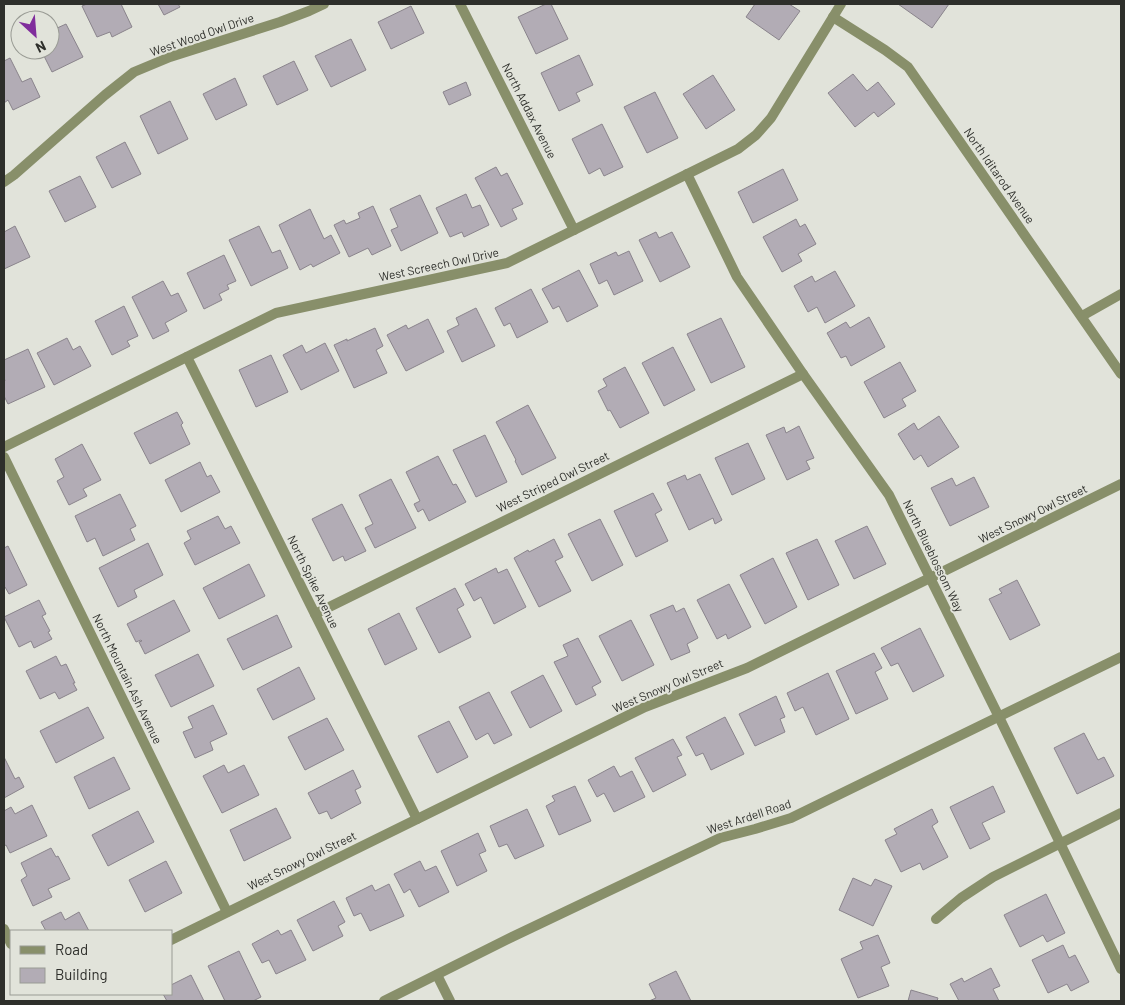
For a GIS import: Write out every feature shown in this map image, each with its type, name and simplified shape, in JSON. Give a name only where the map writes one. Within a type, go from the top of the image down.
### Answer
[{"type":"street","name":"West Wood Owl Drive","points":[[4,182],[14,176],[105,95],[134,72],[170,57],[280,22],[324,4]]},
{"type":"street","name":"North Addax Avenue","points":[[460,4],[574,230]]},
{"type":"street","name":"West Screech Owl Drive","points":[[4,447],[276,313],[508,263],[738,149],[756,135],[771,118],[841,4]]},
{"type":"street","name":"North Iditarod Avenue","points":[[833,18],[885,50],[908,67],[1121,374]]},
{"type":"street","name":"North Blueblossom Way","points":[[687,174],[737,277],[889,495],[1061,843],[1121,969]]},
{"type":"street","points":[[1082,316],[1121,294]]},
{"type":"street","name":"North Spike Avenue","points":[[187,357],[417,819]]},
{"type":"street","name":"West Striped Owl Street","points":[[315,614],[803,374]]},
{"type":"street","name":"North Mountain Ash Avenue","points":[[4,457],[227,912]]},
{"type":"street","name":"West Snowy Owl Street","points":[[172,940],[645,707],[747,668],[1121,484]]},
{"type":"street","name":"West Ardell Road","points":[[384,1001],[720,838],[791,818],[1121,657]]},
{"type":"street","points":[[936,919],[960,898],[993,877],[1121,813]]},
{"type":"street","points":[[4,929],[10,942]]},
{"type":"street","points":[[437,975],[450,1001]]},
{"type":"building","points":[[87,4],[121,4],[132,27],[112,37],[110,32],[97,37],[82,6]]},
{"type":"building","points":[[158,4],[178,4],[180,7],[164,15]]},
{"type":"building","points":[[546,4],[551,4],[568,39],[536,54],[518,17]]},
{"type":"building","points":[[755,4],[789,4],[800,11],[779,40],[746,17]]},
{"type":"building","points":[[898,4],[949,4],[932,28]]},
{"type":"building","points":[[411,6],[424,33],[391,49],[378,22]]},
{"type":"building","points":[[66,24],[83,57],[52,72],[46,60],[60,60],[60,27]]},
{"type":"building","points":[[351,39],[366,70],[331,87],[315,56]]},
{"type":"building","points":[[579,55],[593,85],[576,93],[580,101],[559,111],[541,73]]},
{"type":"building","points":[[10,58],[22,82],[31,78],[40,97],[13,110],[8,100],[4,103],[4,61]]},
{"type":"building","points":[[294,61],[308,90],[277,105],[263,76]]},
{"type":"building","points":[[853,74],[867,91],[878,82],[895,104],[878,117],[874,112],[855,127],[828,93]]},
{"type":"building","points":[[713,75],[735,110],[706,129],[683,94]]},
{"type":"building","points":[[235,78],[247,105],[216,120],[203,94]]},
{"type":"building","points":[[466,82],[471,95],[449,105],[443,92]]},
{"type":"building","points":[[655,92],[678,138],[647,153],[624,107]]},
{"type":"building","points":[[170,101],[188,139],[158,154],[140,116]]},
{"type":"building","points":[[602,124],[623,167],[604,176],[600,168],[589,174],[572,139]]},
{"type":"building","points":[[125,142],[141,174],[112,188],[96,157]]},
{"type":"building","points":[[496,167],[501,176],[507,173],[523,204],[512,209],[517,219],[501,227],[475,178]]},
{"type":"building","points":[[783,169],[798,200],[753,223],[738,192]]},
{"type":"building","points":[[80,176],[96,207],[65,222],[49,191]]},
{"type":"building","points":[[466,194],[472,208],[480,205],[489,225],[464,237],[462,232],[450,237],[436,208]]},
{"type":"building","points":[[420,195],[438,233],[401,251],[391,230],[398,227],[390,209]]},
{"type":"building","points":[[373,206],[391,246],[372,255],[368,248],[349,257],[334,225],[344,220],[346,224],[360,218],[358,213]]},
{"type":"building","points":[[310,209],[324,239],[331,235],[340,253],[313,267],[311,264],[300,270],[279,225]]},
{"type":"building","points":[[796,219],[800,227],[805,224],[816,244],[798,254],[802,261],[782,272],[763,237]]},
{"type":"building","points":[[15,226],[30,257],[4,269],[4,232]]},
{"type":"building","points":[[259,226],[272,253],[280,250],[288,268],[251,286],[229,240]]},
{"type":"building","points":[[656,232],[659,238],[672,232],[690,267],[660,282],[639,240]]},
{"type":"building","points":[[629,251],[643,281],[614,295],[607,280],[599,284],[590,264],[616,252],[618,256]]},
{"type":"building","points":[[224,255],[236,281],[227,285],[229,289],[219,294],[222,300],[204,309],[187,273]]},
{"type":"building","points":[[579,270],[598,306],[567,322],[559,306],[553,309],[542,289]]},
{"type":"building","points":[[835,271],[855,306],[825,323],[817,307],[808,312],[794,286],[812,276],[815,282]]},
{"type":"building","points":[[163,281],[171,296],[178,293],[187,311],[165,323],[169,331],[153,339],[132,297]]},
{"type":"building","points":[[531,289],[548,322],[517,338],[510,323],[504,326],[495,308]]},
{"type":"building","points":[[124,306],[138,336],[127,341],[130,346],[112,355],[95,321]]},
{"type":"building","points":[[476,308],[495,346],[462,362],[447,331],[459,325],[456,318]]},
{"type":"building","points":[[869,317],[885,347],[851,366],[846,356],[841,358],[827,333],[846,322],[850,328]]},
{"type":"building","points":[[721,318],[745,367],[711,383],[687,334]]},
{"type":"building","points":[[428,319],[444,352],[406,371],[387,335],[406,325],[408,329]]},
{"type":"building","points":[[375,328],[383,346],[376,350],[387,373],[354,388],[334,345]]},
{"type":"building","points":[[67,338],[73,350],[80,346],[91,366],[54,385],[37,353]]},
{"type":"building","points":[[325,343],[339,371],[301,390],[283,355],[302,345],[306,353]]},
{"type":"building","points":[[673,347],[695,390],[664,406],[642,363]]},
{"type":"building","points":[[28,349],[45,387],[8,404],[4,396],[4,360]]},
{"type":"building","points":[[271,355],[288,392],[256,407],[239,370]]},
{"type":"building","points":[[900,362],[916,391],[902,399],[906,406],[884,418],[864,382]]},
{"type":"building","points":[[625,367],[649,413],[620,428],[610,410],[608,411],[598,391],[607,386],[603,379]]},
{"type":"building","points":[[528,405],[556,458],[522,475],[496,422]]},
{"type":"building","points":[[177,412],[190,444],[150,464],[134,433]]},
{"type":"building","points":[[939,416],[959,447],[928,467],[921,455],[914,460],[898,434],[914,423],[918,430]]},
{"type":"building","points":[[799,426],[814,458],[806,461],[810,469],[787,480],[766,435],[784,427],[786,433]]},
{"type":"building","points":[[485,435],[507,482],[476,497],[453,450]]},
{"type":"building","points":[[748,443],[765,479],[732,495],[715,458]]},
{"type":"building","points":[[82,444],[101,480],[83,489],[87,496],[69,505],[57,481],[64,477],[55,459]]},
{"type":"building","points":[[438,456],[453,485],[456,484],[466,502],[429,521],[423,509],[418,512],[414,504],[420,501],[406,472]]},
{"type":"building","points":[[200,462],[207,477],[211,475],[220,492],[181,512],[165,480]]},
{"type":"building","points":[[700,474],[722,520],[715,524],[713,518],[689,530],[667,483],[685,475],[687,480]]},
{"type":"building","points":[[974,477],[989,507],[950,526],[931,488],[952,478],[956,486]]},
{"type":"building","points":[[391,479],[416,528],[375,548],[365,528],[373,524],[359,495]]},
{"type":"building","points":[[653,493],[662,510],[655,514],[668,541],[636,557],[614,511]]},
{"type":"building","points":[[120,494],[136,526],[130,529],[135,540],[103,556],[95,538],[87,542],[75,516]]},
{"type":"building","points":[[342,504],[366,551],[345,561],[343,556],[333,561],[312,519]]},
{"type":"building","points":[[218,516],[225,529],[231,526],[240,543],[195,565],[184,543],[191,539],[187,531]]},
{"type":"building","points":[[600,519],[623,565],[592,581],[568,534]]},
{"type":"building","points":[[867,526],[886,564],[854,579],[835,541]]},
{"type":"building","points":[[554,539],[563,557],[555,561],[571,591],[539,607],[514,558]]},
{"type":"building","points":[[817,539],[839,585],[808,600],[786,553]]},
{"type":"building","points":[[148,543],[163,575],[134,590],[137,597],[118,607],[99,568]]},
{"type":"building","points":[[8,546],[27,585],[9,594],[4,587],[4,548]]},
{"type":"building","points":[[773,558],[797,607],[765,624],[740,575]]},
{"type":"building","points":[[249,564],[265,596],[219,619],[203,588]]},
{"type":"building","points":[[496,568],[498,573],[507,569],[526,607],[494,624],[481,597],[474,601],[465,584]]},
{"type":"building","points":[[1017,580],[1040,625],[1010,640],[989,599],[1002,593],[999,589]]},
{"type":"building","points":[[729,584],[751,627],[728,639],[726,634],[717,639],[697,600]]},
{"type":"building","points":[[455,588],[464,605],[457,609],[471,637],[439,653],[416,608]]},
{"type":"building","points":[[39,600],[46,614],[42,616],[52,639],[34,648],[31,641],[19,647],[4,617]]},
{"type":"building","points":[[174,600],[190,631],[145,654],[139,642],[142,641],[136,642],[127,624]]},
{"type":"building","points":[[673,605],[676,612],[684,608],[698,638],[687,644],[690,652],[671,660],[650,615]]},
{"type":"building","points":[[399,613],[417,649],[385,665],[368,629]]},
{"type":"building","points":[[277,615],[292,647],[243,670],[227,639]]},
{"type":"building","points":[[631,620],[654,665],[622,681],[599,636]]},
{"type":"building","points":[[920,628],[944,676],[913,692],[898,663],[891,666],[881,648]]},
{"type":"building","points":[[578,638],[601,682],[592,687],[596,695],[576,705],[554,662],[568,656],[563,645]]},
{"type":"building","points":[[874,653],[882,668],[875,672],[888,699],[856,714],[836,671]]},
{"type":"building","points":[[198,654],[214,686],[171,707],[155,675]]},
{"type":"building","points":[[56,656],[61,666],[66,664],[77,690],[59,699],[55,692],[40,699],[26,671]]},
{"type":"building","points":[[299,667],[315,699],[273,720],[257,689]]},
{"type":"building","points":[[828,673],[849,719],[816,735],[803,707],[795,711],[787,693]]},
{"type":"building","points":[[543,675],[562,711],[530,728],[511,692]]},
{"type":"building","points":[[489,692],[512,735],[494,744],[488,733],[476,740],[459,707]]},
{"type":"building","points":[[776,696],[785,717],[780,719],[785,732],[755,746],[739,714]]},
{"type":"building","points":[[213,705],[227,734],[210,742],[213,750],[195,758],[183,732],[193,728],[188,717]]},
{"type":"building","points":[[88,707],[104,738],[56,763],[40,731]]},
{"type":"building","points":[[725,717],[744,754],[711,770],[703,753],[696,756],[686,737]]},
{"type":"building","points":[[327,718],[344,750],[305,770],[288,737]]},
{"type":"building","points":[[449,721],[468,757],[437,773],[418,736]]},
{"type":"building","points":[[1084,733],[1098,760],[1104,757],[1114,776],[1077,794],[1054,748]]},
{"type":"building","points":[[673,739],[682,755],[677,757],[686,775],[653,792],[635,758]]},
{"type":"building","points":[[4,757],[15,779],[19,777],[24,787],[4,798]]},
{"type":"building","points":[[114,757],[130,789],[89,809],[74,777]]},
{"type":"building","points":[[224,765],[228,773],[244,765],[259,795],[222,813],[203,776]]},
{"type":"building","points":[[614,766],[620,777],[632,771],[645,797],[614,812],[604,793],[597,797],[588,780]]},
{"type":"building","points":[[353,770],[361,787],[355,790],[361,803],[331,819],[327,811],[319,814],[308,793]]},
{"type":"building","points":[[575,786],[591,821],[559,835],[546,806],[555,801],[552,796]]},
{"type":"building","points":[[993,786],[1005,812],[982,823],[990,839],[970,849],[950,807]]},
{"type":"building","points":[[32,805],[47,836],[10,853],[6,845],[4,846],[4,811],[11,807],[15,814]]},
{"type":"building","points":[[276,808],[291,838],[244,861],[230,830]]},
{"type":"building","points":[[527,809],[544,846],[515,859],[507,844],[499,847],[490,826]]},
{"type":"building","points":[[932,809],[938,822],[932,826],[948,857],[923,870],[920,863],[901,872],[885,840],[897,834],[894,829]]},
{"type":"building","points":[[138,811],[154,842],[108,866],[92,835]]},
{"type":"building","points":[[478,833],[486,851],[479,854],[487,871],[457,886],[441,851]]},
{"type":"building","points":[[51,848],[56,857],[58,856],[70,879],[48,889],[52,897],[33,906],[21,880],[27,876],[21,863]]},
{"type":"building","points":[[166,861],[182,893],[145,912],[129,880]]},
{"type":"building","points":[[420,861],[425,871],[436,866],[449,892],[419,907],[410,889],[404,893],[394,874]]},
{"type":"building","points":[[853,878],[871,886],[875,879],[892,886],[873,926],[839,910]]},
{"type":"building","points":[[389,884],[404,916],[370,931],[361,913],[354,916],[346,898],[372,885],[375,891]]},
{"type":"building","points":[[1046,894],[1065,933],[1047,942],[1043,935],[1020,947],[1004,915]]},
{"type":"building","points":[[334,901],[345,922],[338,926],[343,936],[313,951],[297,920]]},
{"type":"building","points":[[61,912],[65,920],[79,912],[88,930],[45,930],[41,922]]},
{"type":"building","points":[[278,930],[281,935],[291,930],[306,960],[276,974],[269,960],[262,963],[252,944]]},
{"type":"building","points":[[878,935],[890,963],[881,967],[889,986],[858,998],[841,959],[863,949],[860,942]]},
{"type":"building","points":[[1063,945],[1069,958],[1075,955],[1089,982],[1071,991],[1067,984],[1048,993],[1032,960]]},
{"type":"building","points":[[239,951],[261,997],[253,1001],[225,1001],[208,966]]},
{"type":"building","points":[[991,968],[1000,986],[993,989],[999,1001],[959,1001],[950,984],[962,978],[964,982]]},
{"type":"building","points":[[676,971],[691,1001],[649,1001],[656,998],[649,984]]},
{"type":"building","points":[[191,975],[204,1001],[167,1001],[164,995],[172,995],[172,984]]},
{"type":"building","points":[[911,990],[938,998],[937,1001],[908,1001]]}]
